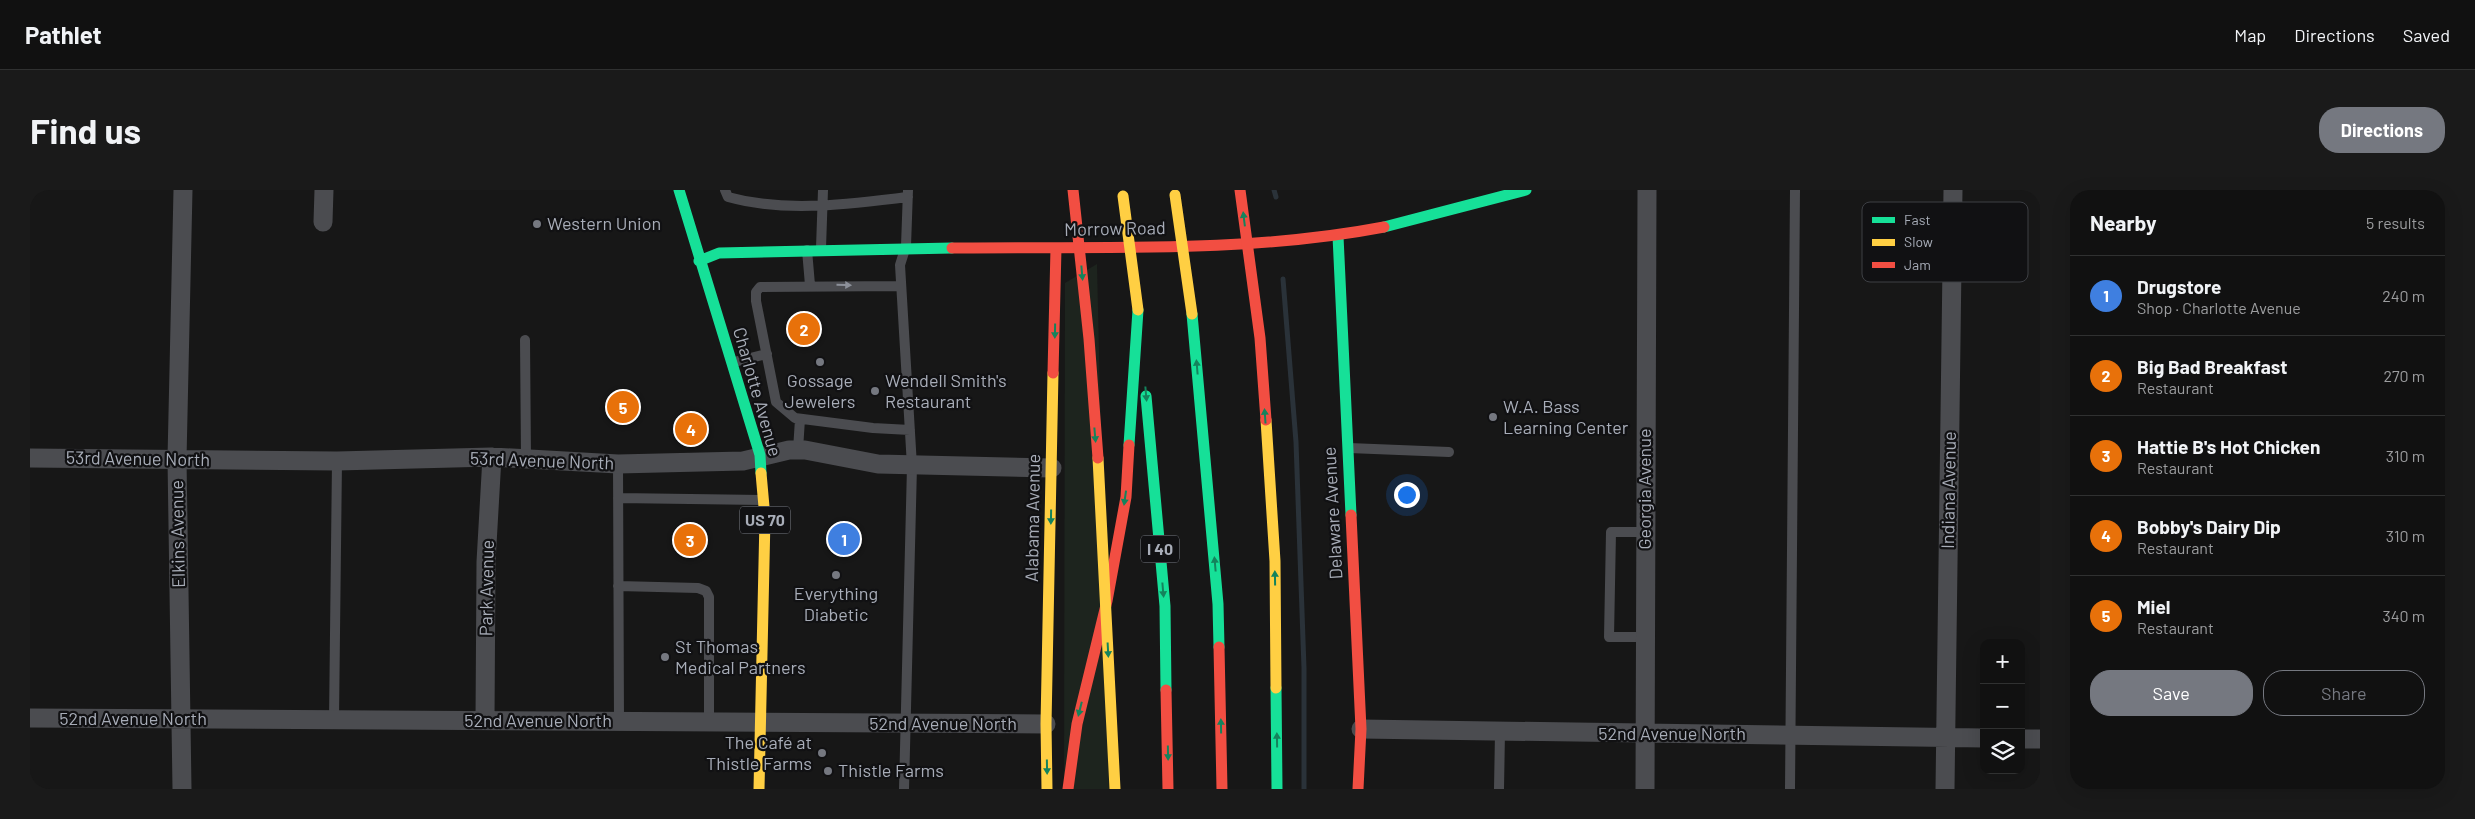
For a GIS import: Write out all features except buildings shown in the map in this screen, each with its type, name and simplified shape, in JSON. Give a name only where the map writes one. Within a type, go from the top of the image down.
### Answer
[{"type":"main road","name":"Charlotte Avenue","points":[[680,190],[699,261],[760,455],[764,500],[760,789]]},
{"type":"main road","points":[[1073,190],[1081,253],[1102,526],[1115,789]]},
{"type":"main road","points":[[1240,190],[1260,338],[1275,561],[1277,789]]},
{"type":"main road","name":"Morrow Road","points":[[699,261],[719,253],[807,249],[906,246],[1056,248],[1238,244],[1338,236],[1400,224],[1526,190]]},
{"type":"main road","name":"I 40","points":[[1123,193],[1138,310],[1165,606],[1168,789]]},
{"type":"main road","points":[[1178,193],[1192,314],[1218,604],[1223,789]]},
{"type":"main road","name":"Delaware Avenue","points":[[1338,236],[1361,729],[1358,789]]},
{"type":"main road","name":"Alabama Avenue","points":[[1047,789],[1046,724],[1056,248]]},
{"type":"main road","points":[[1068,789],[1077,724],[1106,601],[1126,497],[1138,310]]},
{"type":"street","name":"Elkins Avenue","points":[[182,789],[177,460],[183,190]]},
{"type":"street","points":[[323,222],[324,190]]},
{"type":"street","name":"Georgia Avenue","points":[[1645,789],[1647,190]]},
{"type":"street","name":"Indiana Avenue","points":[[1945,789],[1952,282]]},
{"type":"street","name":"53rd Avenue North","points":[[30,458],[336,461],[492,457],[618,464],[739,461],[760,455],[798,450],[878,464],[1052,468]]},
{"type":"street","name":"Park Avenue","points":[[486,720],[486,562],[492,457]]},
{"type":"street","name":"52nd Avenue North","points":[[30,718],[1046,724]]},
{"type":"street","name":"52nd Avenue North","points":[[1361,729],[1980,738]]},
{"type":"street","points":[[2025,738],[2040,739]]},
{"type":"lane","points":[[725,190],[728,197],[746,202],[821,207],[908,194],[906,246],[900,265],[912,466],[904,723],[904,789]]},
{"type":"lane","points":[[821,249],[823,190]]},
{"type":"lane","points":[[1790,789],[1795,190]]},
{"type":"lane","points":[[807,249],[810,285]]},
{"type":"lane","points":[[901,286],[760,286],[756,292],[756,300],[776,402],[788,414],[800,419],[910,430]]},
{"type":"lane","points":[[525,340],[526,458]]},
{"type":"lane","points":[[732,363],[767,354]]},
{"type":"lane","points":[[798,450],[800,419]]},
{"type":"lane","points":[[1348,448],[1448,452]]},
{"type":"lane","points":[[334,720],[336,461]]},
{"type":"lane","points":[[618,464],[620,722]]},
{"type":"lane","points":[[618,498],[764,500]]},
{"type":"lane","points":[[1645,532],[1611,532],[1609,636],[1645,636]]},
{"type":"lane","points":[[618,586],[698,588],[706,591],[709,597],[709,722]]},
{"type":"lane","points":[[1499,789],[1500,732]]},
{"type":"shaded area","points":[[1097,264],[1109,789],[1064,789],[1065,283]]},
{"type":"waterway","points":[[1274,190],[1276,197]]},
{"type":"waterway","points":[[1283,279],[1296,442],[1304,668],[1304,789]]},
{"type":"traffic: fast","points":[[679,190],[760,455],[761,473]]},
{"type":"traffic: fast","points":[[1384,227],[1526,190]]},
{"type":"traffic: fast","points":[[1338,236],[1351,515]]},
{"type":"traffic: fast","points":[[699,261],[719,253],[952,248]]},
{"type":"traffic: fast","points":[[1129,445],[1138,310]]},
{"type":"traffic: fast","points":[[1192,314],[1218,604],[1219,647]]},
{"type":"traffic: fast","points":[[1146,396],[1165,606],[1166,690]]},
{"type":"traffic: fast","points":[[1276,688],[1277,789]]},
{"type":"traffic: slow","points":[[1175,195],[1192,314]]},
{"type":"traffic: slow","points":[[1123,196],[1138,310]]},
{"type":"traffic: slow","points":[[1047,789],[1046,724],[1053,373]]},
{"type":"traffic: slow","points":[[1266,420],[1275,561],[1276,688]]},
{"type":"traffic: slow","points":[[1098,458],[1115,789]]},
{"type":"traffic: slow","points":[[759,789],[765,518],[761,473]]},
{"type":"traffic: jam","points":[[1073,190],[1089,339],[1098,458]]},
{"type":"traffic: jam","points":[[1240,190],[1260,338],[1266,420]]},
{"type":"traffic: jam","points":[[952,248],[1114,248],[1223,245],[1331,236],[1384,227]]},
{"type":"traffic: jam","points":[[1053,373],[1056,248]]},
{"type":"traffic: jam","points":[[1068,789],[1077,724],[1107,601],[1126,497],[1129,445]]},
{"type":"traffic: jam","points":[[1351,515],[1361,729],[1358,789]]},
{"type":"traffic: jam","points":[[1219,647],[1222,789]]},
{"type":"traffic: jam","points":[[1166,690],[1168,789]]},
{"type":"place","name":"Western Union","points":[[537,224]]},
{"type":"place","name":"Big Bad Breakfast","points":[[804,329]]},
{"type":"place","name":"Gossage Jewelers","points":[[820,362]]},
{"type":"place","name":"Wendell Smith's Restaurant","points":[[875,391]]},
{"type":"place","name":"Miel","points":[[623,407]]},
{"type":"place","name":"W.A. Bass Learning Center","points":[[1493,417]]},
{"type":"place","name":"Bobby's Dairy Dip","points":[[691,429]]},
{"type":"place","name":"Drugstore","points":[[844,539]]},
{"type":"place","name":"Hattie B's Hot Chicken","points":[[690,540]]},
{"type":"place","name":"Everything Diabetic","points":[[836,575]]},
{"type":"place","name":"St Thomas Medical Partners","points":[[665,657]]},
{"type":"place","name":"The Café at Thistle Farms","points":[[822,753]]},
{"type":"place","name":"Thistle Farms","points":[[828,771]]}]
